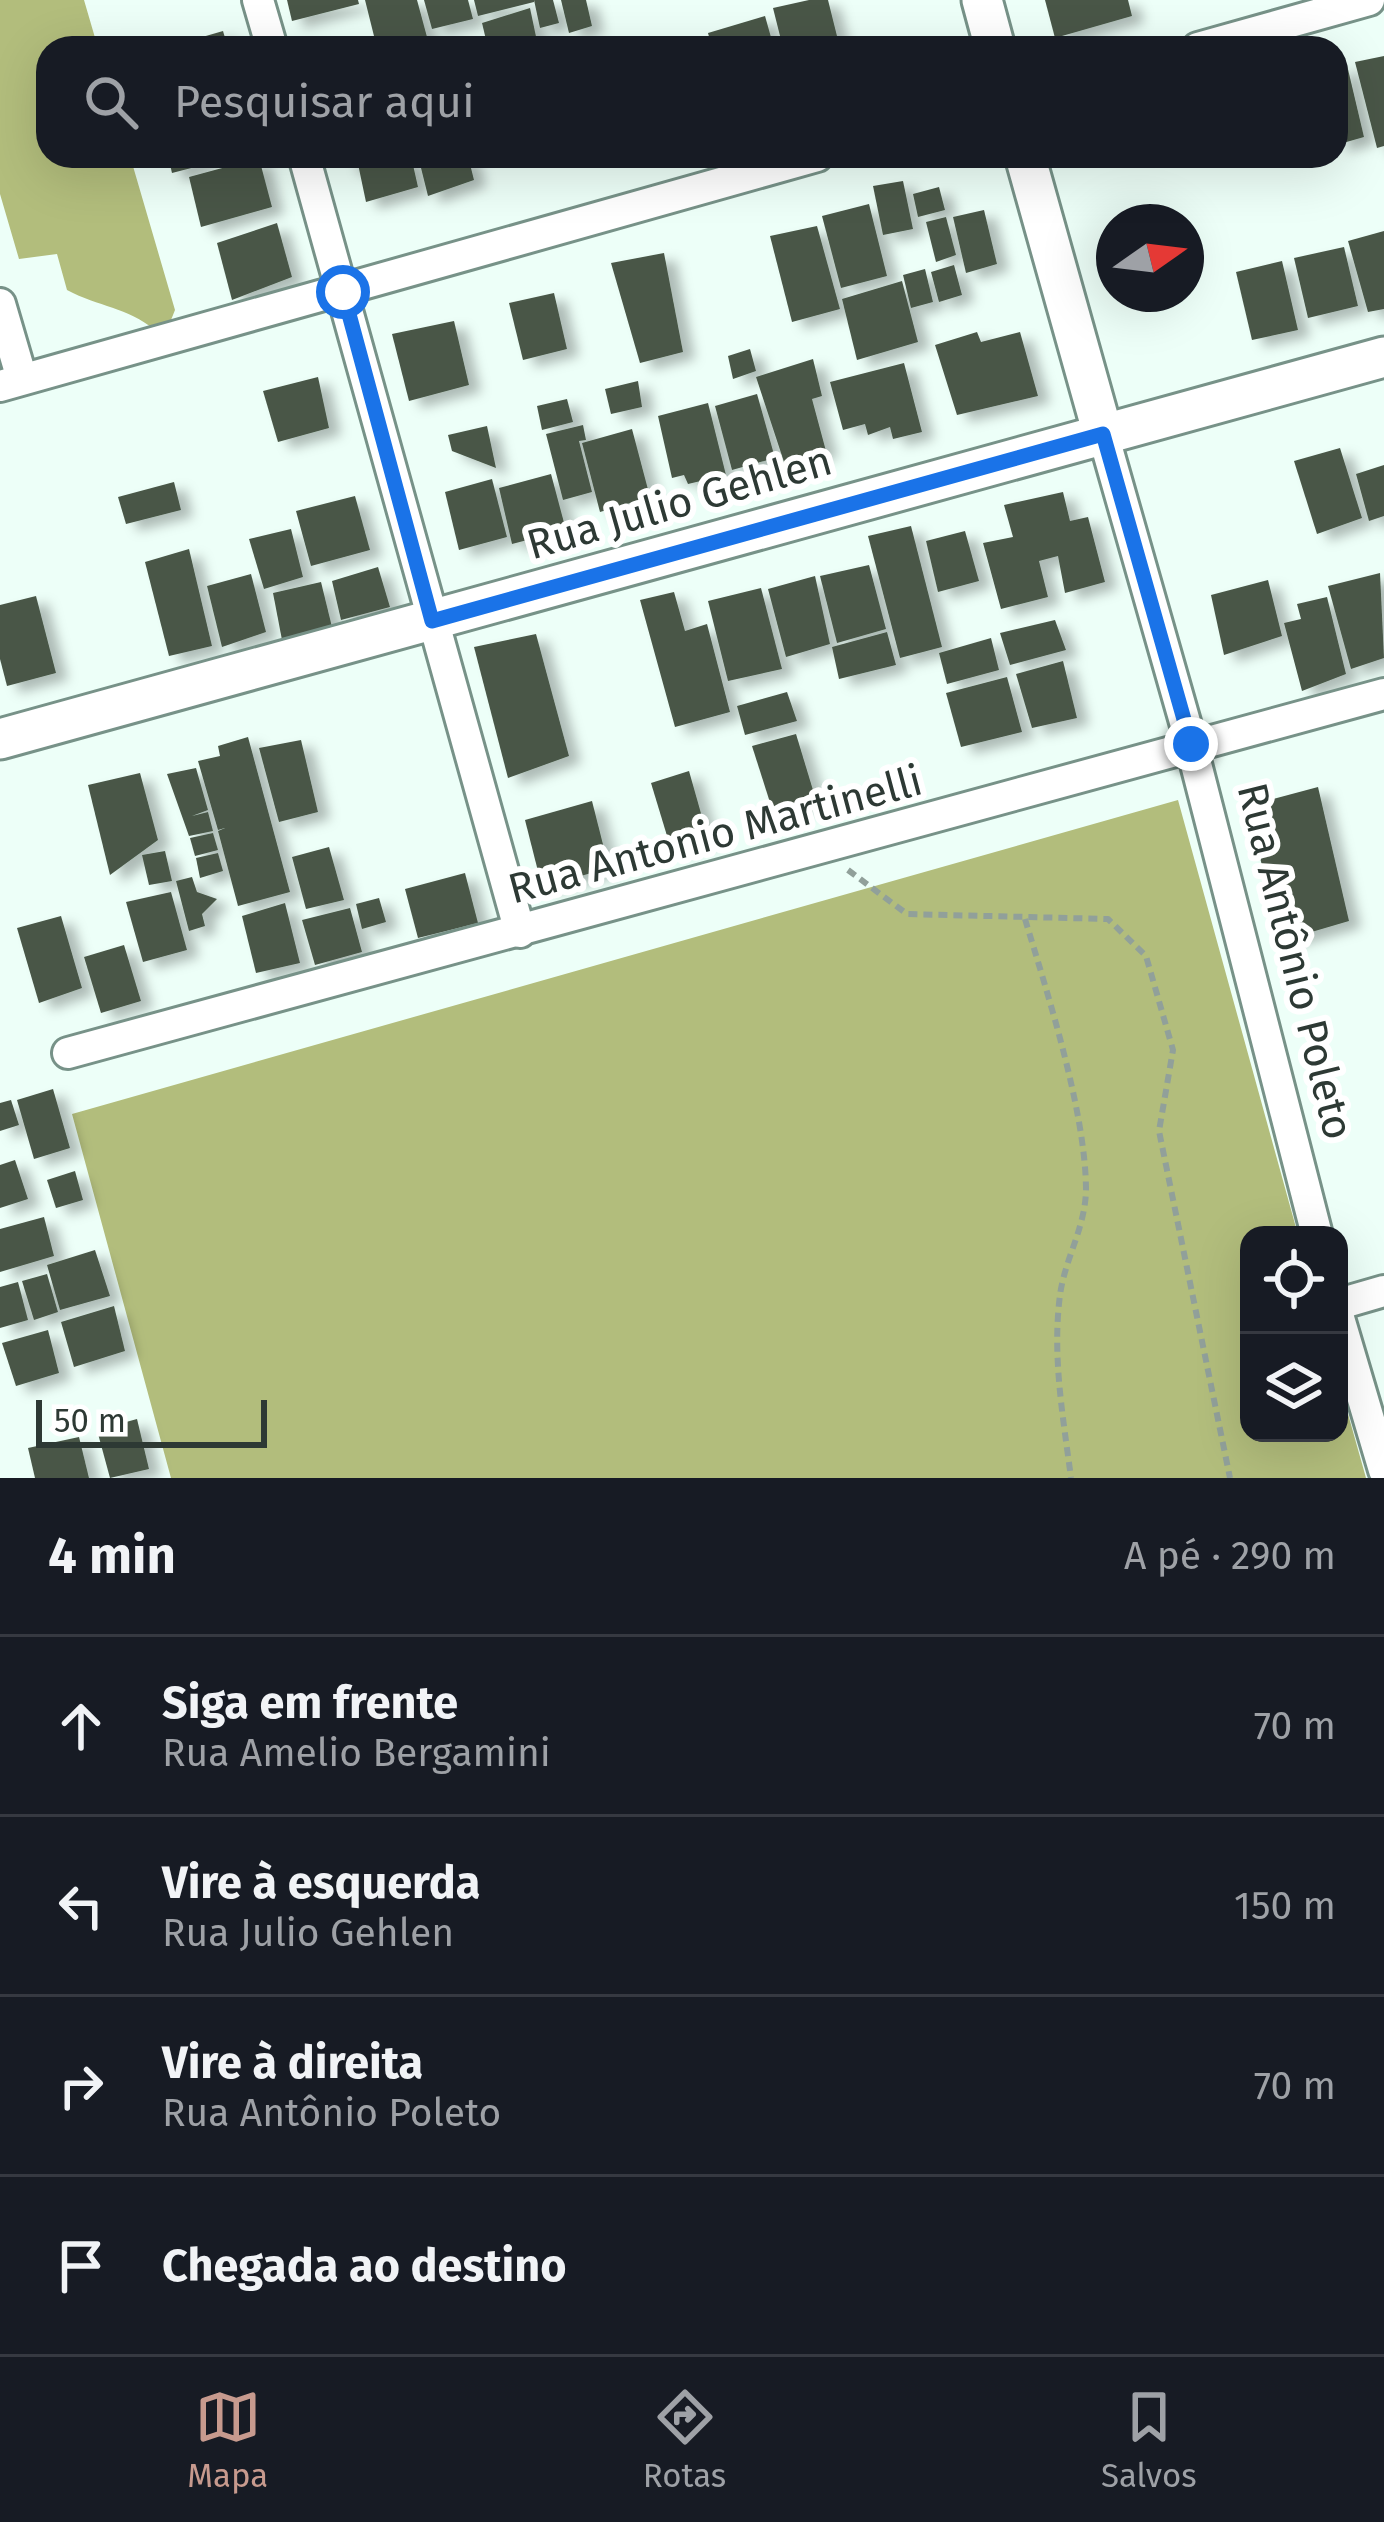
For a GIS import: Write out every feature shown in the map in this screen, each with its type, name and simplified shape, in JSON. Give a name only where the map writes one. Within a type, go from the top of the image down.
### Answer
[{"type":"street","points":[[258,0],[268,36]]},
{"type":"street","points":[[982,0],[991,36]]},
{"type":"street","points":[[1241,36],[1370,0]]},
{"type":"street","points":[[307,168],[520,932]]},
{"type":"street","points":[[0,304],[11,383],[775,168]]},
{"type":"street","name":"Rua Antônio Poleto","points":[[1027,168],[1191,744],[1315,1226]]},
{"type":"street","name":"Rua Julio Gehlen","points":[[0,740],[1384,357]]},
{"type":"street","name":"Rua Antonio Martinelli","points":[[68,1052],[1384,694]]},
{"type":"street","points":[[1348,1301],[1384,1291]]},
{"type":"street","points":[[1344,1334],[1384,1470]]},
{"type":"path","points":[[820,850],[907,914],[1108,920],[1146,956],[1173,1050],[1160,1131],[1230,1478]]},
{"type":"path","points":[[1024,917],[1078,1118],[1086,1187],[1082,1228],[1061,1287],[1054,1350],[1071,1478]]},
{"type":"green space","points":[[0,0],[84,0],[94,36],[36,36],[36,168],[134,168],[175,310],[169,325],[155,330],[134,316],[67,290],[57,254],[19,259],[0,194]]},
{"type":"green space","points":[[1178,800],[1296,1226],[1240,1226],[1240,1442],[1348,1442],[1348,1414],[1366,1478],[171,1478],[72,1114]]},
{"type":"building","points":[[287,0],[358,0],[359,4],[292,21]]},
{"type":"building","points":[[365,0],[417,0],[427,36],[374,36]]},
{"type":"building","points":[[424,0],[468,0],[473,19],[432,29]]},
{"type":"building","points":[[474,0],[534,0],[534,2],[478,16]]},
{"type":"building","points":[[534,0],[553,0],[559,23],[540,28]]},
{"type":"building","points":[[561,0],[586,0],[592,26],[569,33]]},
{"type":"building","points":[[828,0],[837,36],[780,36],[773,8]]},
{"type":"building","points":[[1045,0],[1128,0],[1132,16],[1054,36]]},
{"type":"building","points":[[530,8],[536,36],[485,36],[482,23]]},
{"type":"building","points":[[765,16],[771,36],[709,36]]},
{"type":"building","points":[[1384,56],[1384,146],[1377,148],[1355,62]]},
{"type":"building","points":[[1348,69],[1364,137],[1348,142]]},
{"type":"building","points":[[222,168],[262,168],[272,207],[201,227],[189,177]]},
{"type":"building","points":[[359,168],[414,168],[418,187],[366,202]]},
{"type":"building","points":[[421,168],[471,168],[474,180],[428,196]]},
{"type":"building","points":[[903,181],[913,229],[883,235],[873,186]]},
{"type":"building","points":[[939,187],[945,210],[918,217],[913,194]]},
{"type":"building","points":[[869,204],[887,276],[841,288],[822,216]]},
{"type":"building","points":[[984,210],[997,264],[966,273],[953,217]]},
{"type":"building","points":[[946,217],[956,255],[936,262],[926,222]]},
{"type":"building","points":[[277,223],[292,277],[232,300],[217,243]]},
{"type":"building","points":[[817,226],[840,309],[792,322],[770,236]]},
{"type":"building","points":[[1384,231],[1384,309],[1368,312],[1348,241]]},
{"type":"building","points":[[1344,247],[1358,306],[1308,318],[1294,258]]},
{"type":"building","points":[[664,253],[683,352],[640,363],[611,263]]},
{"type":"building","points":[[1282,261],[1298,330],[1252,340],[1236,272]]},
{"type":"building","points":[[954,265],[962,295],[939,302],[931,272]]},
{"type":"building","points":[[925,269],[933,302],[911,308],[903,275]]},
{"type":"building","points":[[902,281],[918,342],[857,360],[842,299]]},
{"type":"building","points":[[554,293],[567,349],[523,360],[509,303]]},
{"type":"building","points":[[454,321],[469,385],[409,401],[392,334]]},
{"type":"building","points":[[977,332],[981,342],[1020,332],[1038,396],[957,415],[935,345]]},
{"type":"building","points":[[750,349],[756,371],[733,379],[728,356]]},
{"type":"building","points":[[813,359],[822,396],[812,399],[826,451],[784,462],[756,377]]},
{"type":"building","points":[[904,363],[922,432],[893,439],[890,427],[868,435],[865,424],[843,430],[830,382]]},
{"type":"building","points":[[318,377],[329,428],[278,442],[263,391]]},
{"type":"building","points":[[638,381],[642,407],[611,414],[605,389]]},
{"type":"building","points":[[757,394],[775,458],[732,470],[715,406]]},
{"type":"building","points":[[567,399],[573,422],[542,430],[537,406]]},
{"type":"building","points":[[708,403],[726,475],[688,484],[684,475],[672,478],[658,416]]},
{"type":"building","points":[[583,425],[586,440],[579,441],[592,492],[563,500],[546,434]]},
{"type":"building","points":[[487,426],[496,468],[452,451],[448,435]]},
{"type":"building","points":[[632,429],[650,497],[600,512],[582,443]]},
{"type":"building","points":[[1340,448],[1362,518],[1317,534],[1294,461]]},
{"type":"building","points":[[1384,465],[1384,516],[1369,521],[1356,474]]},
{"type":"building","points":[[551,474],[566,530],[512,544],[499,488]]},
{"type":"building","points":[[492,479],[507,537],[459,550],[445,492]]},
{"type":"building","points":[[174,482],[181,510],[126,524],[118,497]]},
{"type":"building","points":[[1063,492],[1070,521],[1088,517],[1105,582],[1065,593],[1058,556],[1039,561],[1048,597],[1001,609],[983,543],[1013,537],[1004,505]]},
{"type":"building","points":[[355,496],[370,550],[311,566],[296,511]]},
{"type":"building","points":[[911,526],[942,647],[900,658],[868,536]]},
{"type":"building","points":[[291,529],[303,577],[264,589],[249,539]]},
{"type":"building","points":[[965,531],[979,581],[938,592],[926,541]]},
{"type":"building","points":[[189,549],[212,646],[169,656],[145,562]]},
{"type":"building","points":[[869,565],[886,629],[837,643],[820,576]]},
{"type":"building","points":[[378,567],[390,607],[341,620],[332,581]]},
{"type":"building","points":[[1380,573],[1384,658],[1351,669],[1328,586]]},
{"type":"building","points":[[251,574],[266,632],[222,647],[207,586]]},
{"type":"building","points":[[815,576],[830,644],[786,657],[768,589]]},
{"type":"building","points":[[1268,580],[1282,636],[1224,655],[1211,595]]},
{"type":"building","points":[[321,582],[332,627],[282,640],[273,593]]},
{"type":"building","points":[[761,588],[782,669],[728,681],[708,601]]},
{"type":"building","points":[[674,592],[685,631],[707,624],[730,712],[675,727],[640,600]]},
{"type":"building","points":[[36,596],[56,673],[7,686],[0,659],[0,605]]},
{"type":"building","points":[[1327,597],[1346,674],[1302,691],[1284,623],[1301,619],[1297,604]]},
{"type":"building","points":[[1055,620],[1066,650],[1010,665],[1000,633]]},
{"type":"building","points":[[887,632],[896,665],[839,679],[832,647]]},
{"type":"building","points":[[536,634],[569,756],[508,778],[474,647]]},
{"type":"building","points":[[991,638],[999,670],[947,684],[939,653]]},
{"type":"building","points":[[1063,661],[1077,718],[1032,728],[1016,674]]},
{"type":"building","points":[[1007,677],[1022,732],[961,747],[946,693]]},
{"type":"building","points":[[787,692],[797,721],[745,735],[737,706]]},
{"type":"building","points":[[796,734],[816,800],[774,815],[752,746]]},
{"type":"building","points":[[248,737],[290,892],[238,906],[218,831],[225,828],[218,830],[198,761],[220,756],[218,746]]},
{"type":"building","points":[[301,740],[318,812],[279,822],[259,748]]},
{"type":"building","points":[[196,768],[208,810],[192,816],[208,812],[213,831],[189,836],[167,774]]},
{"type":"building","points":[[689,771],[708,838],[671,849],[651,783]]},
{"type":"building","points":[[140,773],[158,840],[110,875],[88,785]]},
{"type":"building","points":[[1318,787],[1349,921],[1281,941],[1247,806]]},
{"type":"building","points":[[592,801],[609,868],[542,887],[525,820]]},
{"type":"building","points":[[213,833],[218,850],[195,856],[190,838]]},
{"type":"building","points":[[329,847],[344,900],[306,909],[292,857]]},
{"type":"building","points":[[165,851],[172,881],[149,885],[142,855]]},
{"type":"building","points":[[218,853],[223,871],[200,878],[196,858]]},
{"type":"building","points":[[465,873],[478,923],[418,938],[405,889]]},
{"type":"building","points":[[192,877],[197,892],[217,899],[202,914],[205,926],[189,931],[176,881]]},
{"type":"building","points":[[171,892],[187,950],[143,962],[126,902]]},
{"type":"building","points":[[379,898],[386,922],[362,929],[356,904]]},
{"type":"building","points":[[285,903],[300,963],[256,973],[242,916]]},
{"type":"building","points":[[350,908],[362,952],[315,965],[302,920]]},
{"type":"building","points":[[61,916],[82,988],[39,1003],[17,928]]},
{"type":"building","points":[[124,945],[141,1001],[101,1013],[84,957]]},
{"type":"building","points":[[53,1089],[70,1148],[34,1159],[17,1100]]},
{"type":"building","points":[[11,1100],[19,1125],[0,1131],[0,1103]]},
{"type":"building","points":[[15,1160],[28,1199],[0,1208],[0,1165]]},
{"type":"building","points":[[75,1171],[83,1200],[56,1208],[47,1180]]},
{"type":"building","points":[[44,1217],[54,1256],[0,1272],[0,1229]]},
{"type":"building","points":[[95,1250],[110,1296],[60,1310],[47,1265]]},
{"type":"building","points":[[47,1274],[58,1312],[34,1320],[22,1281]]},
{"type":"building","points":[[18,1282],[28,1320],[0,1328],[0,1287]]},
{"type":"building","points":[[114,1306],[125,1351],[74,1367],[61,1322]]},
{"type":"building","points":[[48,1330],[59,1373],[16,1386],[2,1343]]},
{"type":"building","points":[[137,1419],[149,1469],[110,1478],[97,1430]]},
{"type":"building","points":[[79,1437],[89,1478],[35,1478],[28,1448]]},
{"type":"route","points":[[343,292],[432,621],[1103,434],[1191,744]]}]
